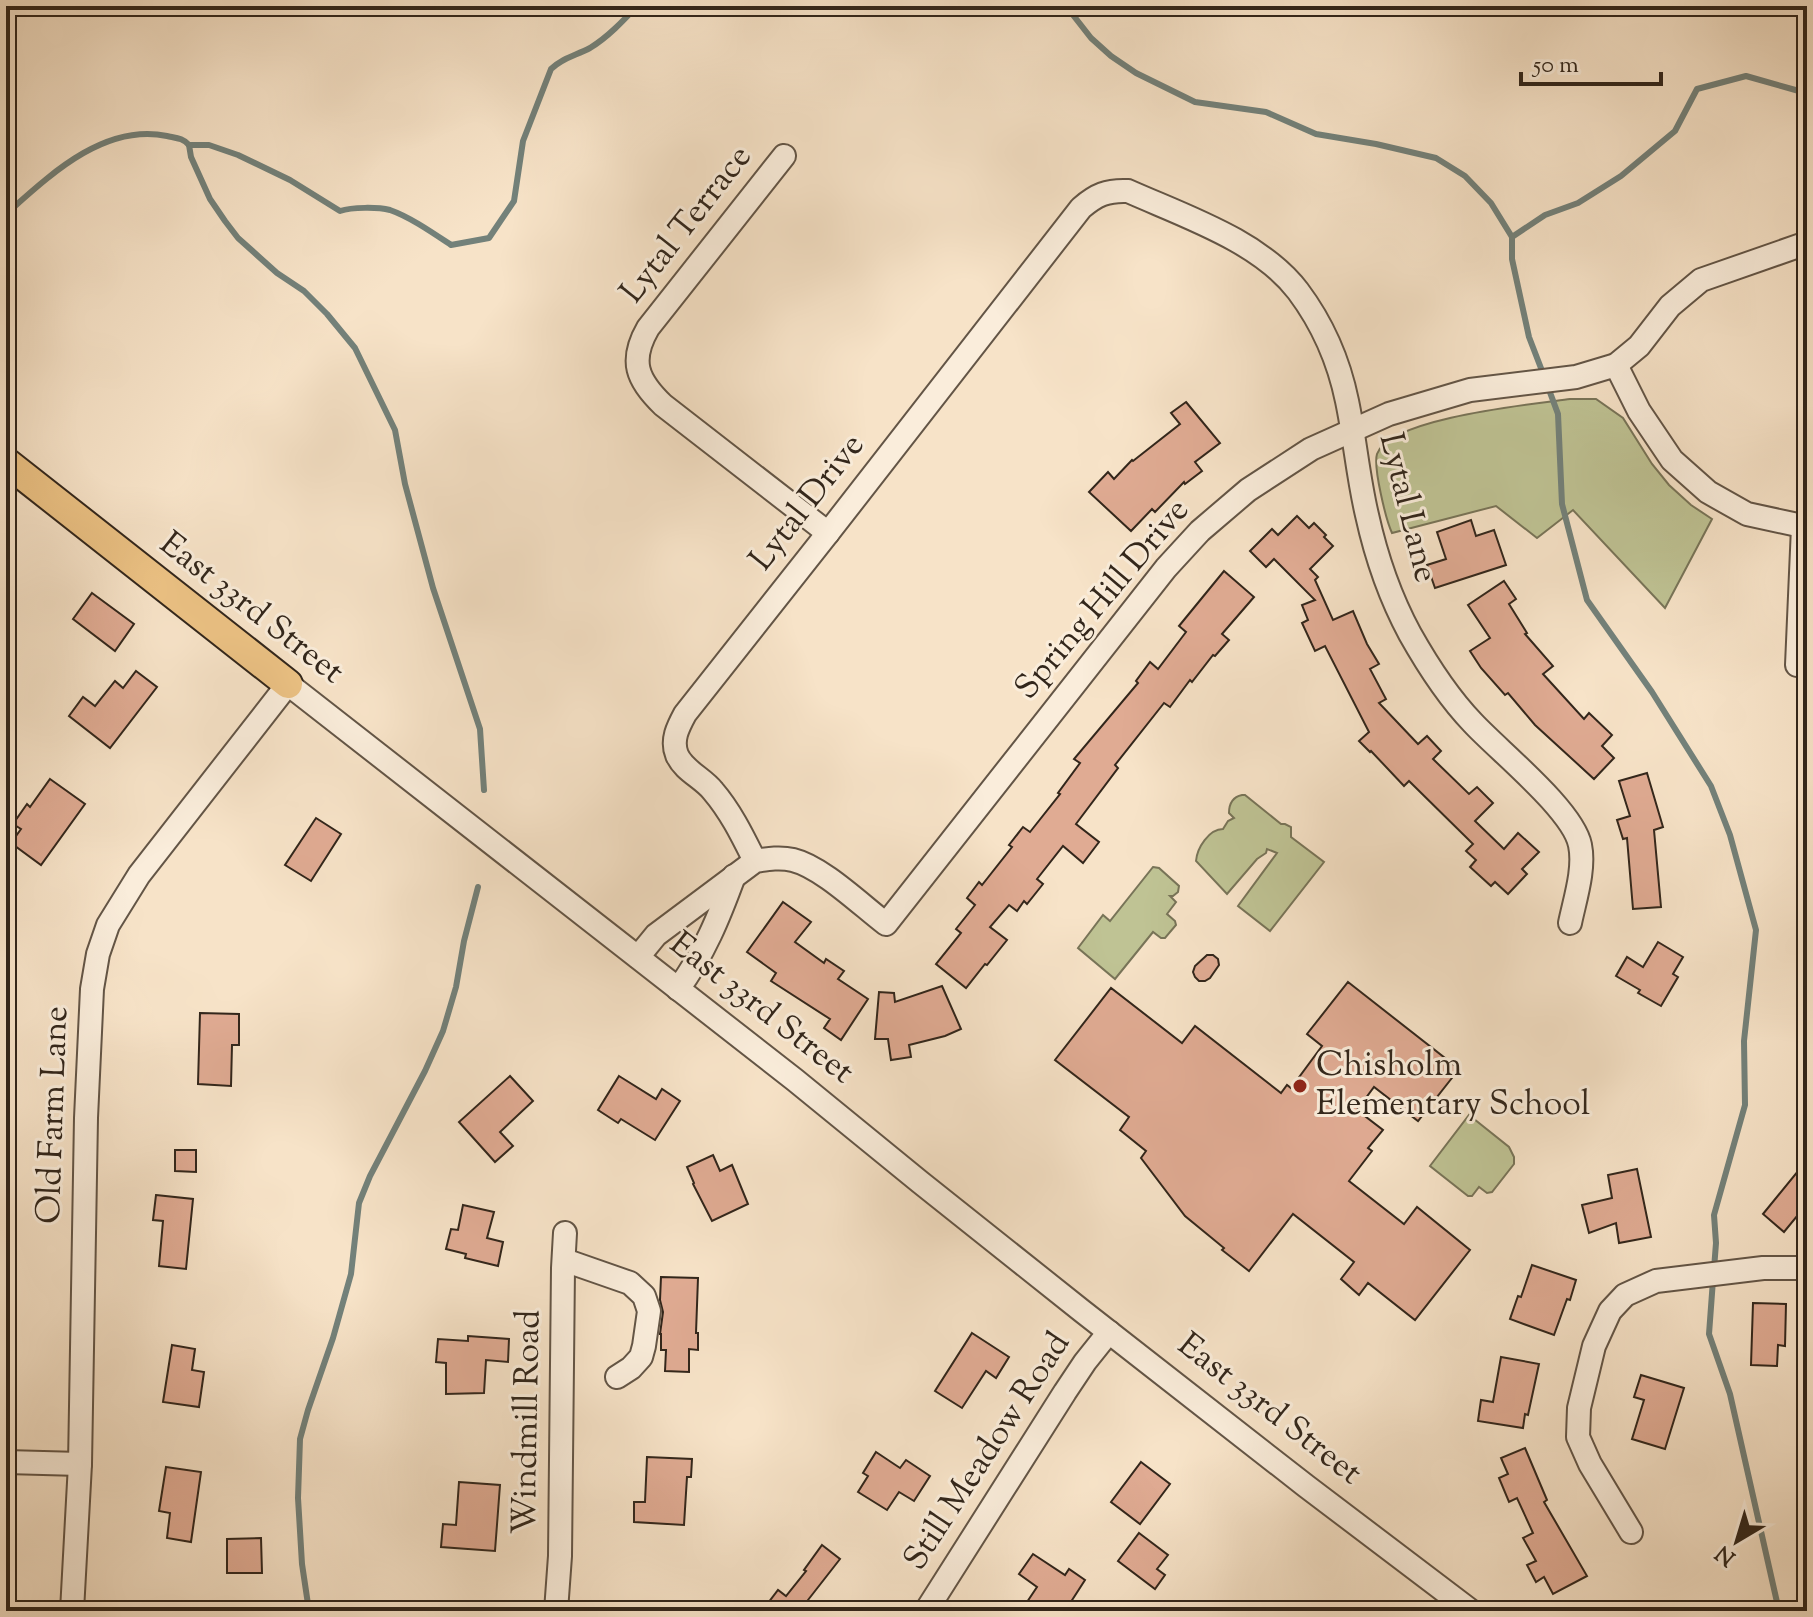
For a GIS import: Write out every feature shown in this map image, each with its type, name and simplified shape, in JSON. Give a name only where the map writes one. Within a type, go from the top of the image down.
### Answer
[{"type":"main road","name":"East 33rd Street","points":[[6,462],[288,684]]},
{"type":"street","name":"Lytal Terrace","points":[[784,156],[648,328],[637,356],[639,372],[647,390],[663,405],[828,533]]},
{"type":"street","name":"Lytal Lane","points":[[1095,196],[1108,191],[1128,191],[1246,245],[1274,265],[1301,294],[1325,332],[1347,399],[1367,515],[1383,573],[1415,643],[1451,698],[1546,795],[1575,832],[1580,845],[1581,867],[1570,923]]},
{"type":"street","name":"Lytal Drive","points":[[755,861],[727,809],[710,787],[681,763],[674,743],[677,729],[685,714],[1081,208],[1095,196]]},
{"type":"street","name":"Spring Hill Drive","points":[[755,861],[775,858],[793,860],[813,868],[886,924],[1166,568],[1200,531],[1248,490],[1311,449],[1389,414],[1470,390],[1576,377],[1616,365],[1639,346],[1670,306],[1701,280],[1807,243]]},
{"type":"street","points":[[1616,365],[1639,411],[1672,460],[1708,492],[1747,514],[1805,527],[1797,665]]},
{"type":"street","name":"East 33rd Street","points":[[288,684],[638,957],[1109,1332],[1471,1611]]},
{"type":"street","name":"Old Farm Lane","points":[[72,1611],[80,1464],[86,1118],[92,989],[98,954],[108,925],[139,875],[288,684]]},
{"type":"street","points":[[638,957],[656,935],[755,861]]},
{"type":"street","points":[[678,989],[696,965],[734,876]]},
{"type":"street","name":"Windmill Road","points":[[556,1611],[560,1556],[565,1233]]},
{"type":"street","points":[[564,1260],[630,1283],[644,1296],[649,1311],[641,1357],[617,1377]]},
{"type":"street","points":[[1631,1532],[1590,1464],[1578,1437],[1579,1408],[1594,1346],[1610,1311],[1625,1295],[1656,1281],[1756,1269],[1807,1268]]},
{"type":"street","name":"Still Meadow Road","points":[[926,1611],[1071,1382],[1109,1332]]},
{"type":"street","points":[[6,1462],[80,1464]]},
{"type":"green space","points":[[1570,399],[1596,399],[1623,418],[1669,485],[1712,519],[1665,608],[1573,510],[1537,538],[1496,506],[1392,533],[1376,461],[1377,454],[1387,442],[1434,422],[1496,409]]},
{"type":"green space","points":[[1242,795],[1281,824],[1291,827],[1291,837],[1324,862],[1270,931],[1238,906],[1277,853],[1267,849],[1227,894],[1196,861],[1205,840],[1234,818],[1229,813],[1230,807],[1234,799]]},
{"type":"green space","points":[[1153,867],[1159,868],[1179,886],[1178,892],[1170,896],[1176,902],[1167,914],[1176,925],[1165,938],[1153,932],[1115,979],[1078,948],[1103,915],[1110,921]]},
{"type":"green space","points":[[1469,1115],[1509,1147],[1514,1157],[1514,1164],[1492,1192],[1487,1193],[1479,1187],[1472,1196],[1430,1166]]},
{"type":"building","points":[[1186,402],[1220,443],[1195,462],[1202,471],[1184,482],[1155,512],[1152,509],[1131,531],[1089,492],[1108,472],[1114,479],[1132,460],[1180,424],[1171,413]]},
{"type":"building","points":[[1297,516],[1309,528],[1314,523],[1333,546],[1310,569],[1318,577],[1315,580],[1333,620],[1353,611],[1379,664],[1370,669],[1386,699],[1379,703],[1418,744],[1427,736],[1441,751],[1433,759],[1469,794],[1477,787],[1493,803],[1475,821],[1504,849],[1518,833],[1539,852],[1522,869],[1527,874],[1508,894],[1495,882],[1491,886],[1470,867],[1476,860],[1466,851],[1473,844],[1409,781],[1404,786],[1359,741],[1369,732],[1325,646],[1315,651],[1302,623],[1308,620],[1302,605],[1315,600],[1274,559],[1266,567],[1250,551],[1272,529],[1278,535]]},
{"type":"building","points":[[1471,520],[1476,536],[1494,530],[1506,565],[1435,588],[1427,565],[1446,559],[1437,532]]},
{"type":"building","points":[[1224,571],[1254,597],[1222,634],[1229,640],[1192,682],[1190,680],[1170,707],[1164,703],[1115,765],[1118,768],[1076,824],[1099,842],[1083,863],[1063,846],[1037,879],[1043,884],[1027,904],[1024,901],[1017,911],[1009,905],[990,927],[1007,940],[966,988],[936,964],[961,933],[956,929],[975,905],[967,898],[979,882],[982,885],[1012,847],[1009,845],[1023,827],[1030,832],[1060,794],[1080,763],[1074,759],[1138,683],[1136,681],[1150,662],[1158,669],[1186,632],[1179,626]]},
{"type":"building","points":[[1504,581],[1516,599],[1509,604],[1525,634],[1553,666],[1543,674],[1584,719],[1589,713],[1612,735],[1602,746],[1614,758],[1594,779],[1535,725],[1508,693],[1505,695],[1470,651],[1490,638],[1468,605]]},
{"type":"building","points":[[92,593],[134,624],[115,651],[73,619]]},
{"type":"building","points":[[136,671],[157,687],[110,748],[69,716],[83,697],[95,706],[115,681],[123,688]]},
{"type":"building","points":[[1647,773],[1663,827],[1654,830],[1661,907],[1633,909],[1627,838],[1623,839],[1617,820],[1630,816],[1619,781]]},
{"type":"building","points":[[50,779],[85,804],[41,865],[11,843],[21,829],[13,824]]},
{"type":"building","points":[[316,818],[341,834],[311,881],[285,865]]},
{"type":"building","points":[[783,902],[811,922],[795,942],[824,963],[826,959],[844,971],[838,979],[868,999],[841,1040],[824,1028],[830,1019],[771,981],[776,973],[747,952]]},
{"type":"building","points":[[1658,942],[1683,957],[1673,974],[1678,977],[1661,1006],[1616,976],[1627,957],[1643,967]]},
{"type":"building","points":[[1207,955],[1218,959],[1219,965],[1210,978],[1199,981],[1193,972]]},
{"type":"building","points":[[1348,982],[1459,1069],[1418,1121],[1374,1087],[1357,1110],[1383,1130],[1368,1148],[1372,1151],[1349,1181],[1404,1224],[1417,1207],[1470,1250],[1415,1320],[1368,1283],[1359,1295],[1341,1279],[1354,1262],[1293,1214],[1249,1271],[1185,1216],[1141,1158],[1146,1151],[1120,1130],[1129,1117],[1055,1060],[1111,988],[1182,1043],[1195,1026],[1281,1093],[1287,1085],[1291,1088],[1322,1046],[1307,1034]]},
{"type":"building","points":[[942,986],[961,1029],[909,1045],[911,1057],[891,1060],[888,1039],[875,1039],[879,992],[894,993],[895,1002]]},
{"type":"building","points":[[200,1013],[239,1014],[239,1045],[232,1045],[231,1086],[198,1084]]},
{"type":"building","points":[[510,1076],[533,1101],[500,1132],[513,1146],[495,1162],[459,1122]]},
{"type":"building","points":[[619,1076],[656,1099],[662,1089],[680,1101],[655,1140],[621,1119],[618,1123],[598,1110]]},
{"type":"building","points":[[175,1150],[196,1150],[196,1172],[175,1171]]},
{"type":"building","points":[[713,1155],[720,1171],[732,1165],[748,1204],[712,1221],[687,1167]]},
{"type":"building","points":[[1807,1160],[1807,1204],[1784,1232],[1763,1214]]},
{"type":"building","points":[[1637,1169],[1651,1237],[1619,1243],[1616,1223],[1589,1233],[1582,1205],[1612,1198],[1608,1175]]},
{"type":"building","points":[[156,1195],[193,1199],[186,1269],[159,1266],[163,1221],[153,1220]]},
{"type":"building","points":[[463,1205],[494,1212],[487,1238],[503,1242],[498,1266],[465,1258],[466,1254],[446,1249],[451,1229],[458,1230]]},
{"type":"building","points":[[1532,1265],[1576,1280],[1554,1335],[1510,1319]]},
{"type":"building","points":[[661,1277],[698,1278],[698,1350],[689,1349],[689,1372],[665,1371],[666,1350],[661,1350],[660,1334],[663,1312]]},
{"type":"building","points":[[1753,1303],[1786,1304],[1785,1346],[1778,1345],[1777,1366],[1751,1365]]},
{"type":"building","points":[[972,1333],[1009,1357],[996,1378],[986,1371],[962,1408],[935,1391]]},
{"type":"building","points":[[468,1336],[509,1339],[508,1362],[486,1360],[484,1393],[446,1394],[446,1363],[436,1362],[438,1339],[468,1341]]},
{"type":"building","points":[[172,1345],[195,1349],[192,1370],[204,1372],[199,1407],[163,1402]]},
{"type":"building","points":[[1501,1357],[1539,1364],[1523,1428],[1478,1421],[1481,1400],[1493,1402]]},
{"type":"building","points":[[1641,1375],[1684,1388],[1665,1449],[1632,1439],[1644,1400],[1634,1397]]},
{"type":"building","points":[[1525,1448],[1547,1500],[1544,1502],[1587,1576],[1553,1594],[1544,1577],[1536,1582],[1527,1565],[1536,1561],[1523,1538],[1533,1533],[1517,1498],[1509,1502],[1499,1478],[1508,1474],[1501,1458]]},
{"type":"building","points":[[876,1452],[900,1468],[906,1460],[930,1476],[914,1501],[899,1492],[887,1510],[858,1492],[868,1476],[863,1473]]},
{"type":"building","points":[[647,1457],[692,1459],[691,1477],[687,1477],[684,1525],[634,1522],[634,1502],[645,1502]]},
{"type":"building","points":[[1141,1462],[1170,1484],[1140,1524],[1111,1502]]},
{"type":"building","points":[[166,1467],[201,1472],[191,1542],[167,1538],[170,1513],[159,1511]]},
{"type":"building","points":[[459,1482],[500,1485],[495,1551],[441,1547],[443,1524],[456,1525]]},
{"type":"building","points":[[1139,1533],[1168,1555],[1157,1569],[1165,1575],[1155,1589],[1118,1561]]},
{"type":"building","points":[[261,1538],[262,1573],[227,1573],[227,1539]]},
{"type":"building","points":[[822,1545],[840,1559],[808,1600],[822,1611],[762,1611],[778,1590],[786,1596]]},
{"type":"building","points":[[1033,1554],[1065,1575],[1069,1569],[1085,1580],[1065,1611],[1021,1611],[1037,1587],[1019,1574]]},
{"type":"waterway","points":[[6,214],[79,156],[121,137],[144,134],[176,138],[189,145],[209,145],[238,155],[290,180],[340,211],[365,208],[390,210],[451,245],[489,238],[514,201],[523,141],[551,69],[597,44],[637,6]]},
{"type":"waterway","points":[[1066,6],[1091,38],[1111,56],[1136,73],[1195,102],[1266,112],[1316,134],[1436,158],[1465,176],[1491,203],[1512,237],[1512,259],[1529,337],[1544,376]]},
{"type":"waterway","points":[[1512,237],[1545,215],[1578,203],[1621,176],[1675,131],[1697,89],[1746,76],[1799,91],[1807,98]]},
{"type":"waterway","points":[[189,145],[191,157],[210,199],[238,238],[277,273],[304,291],[355,348],[395,430],[405,484],[433,588],[480,729],[484,790]]},
{"type":"waterway","points":[[1548,387],[1558,414],[1562,504],[1587,600],[1652,692],[1711,786],[1730,835],[1756,930],[1744,1041],[1745,1105],[1714,1215],[1714,1269]]},
{"type":"waterway","points":[[309,1611],[302,1564],[298,1498],[300,1439],[351,1274],[359,1203],[443,1031],[478,887]]},
{"type":"waterway","points":[[1713,1280],[1709,1334],[1730,1394],[1779,1611]]},
{"type":"place","name":"Chisholm Elementary School","points":[[1300,1086]]}]
